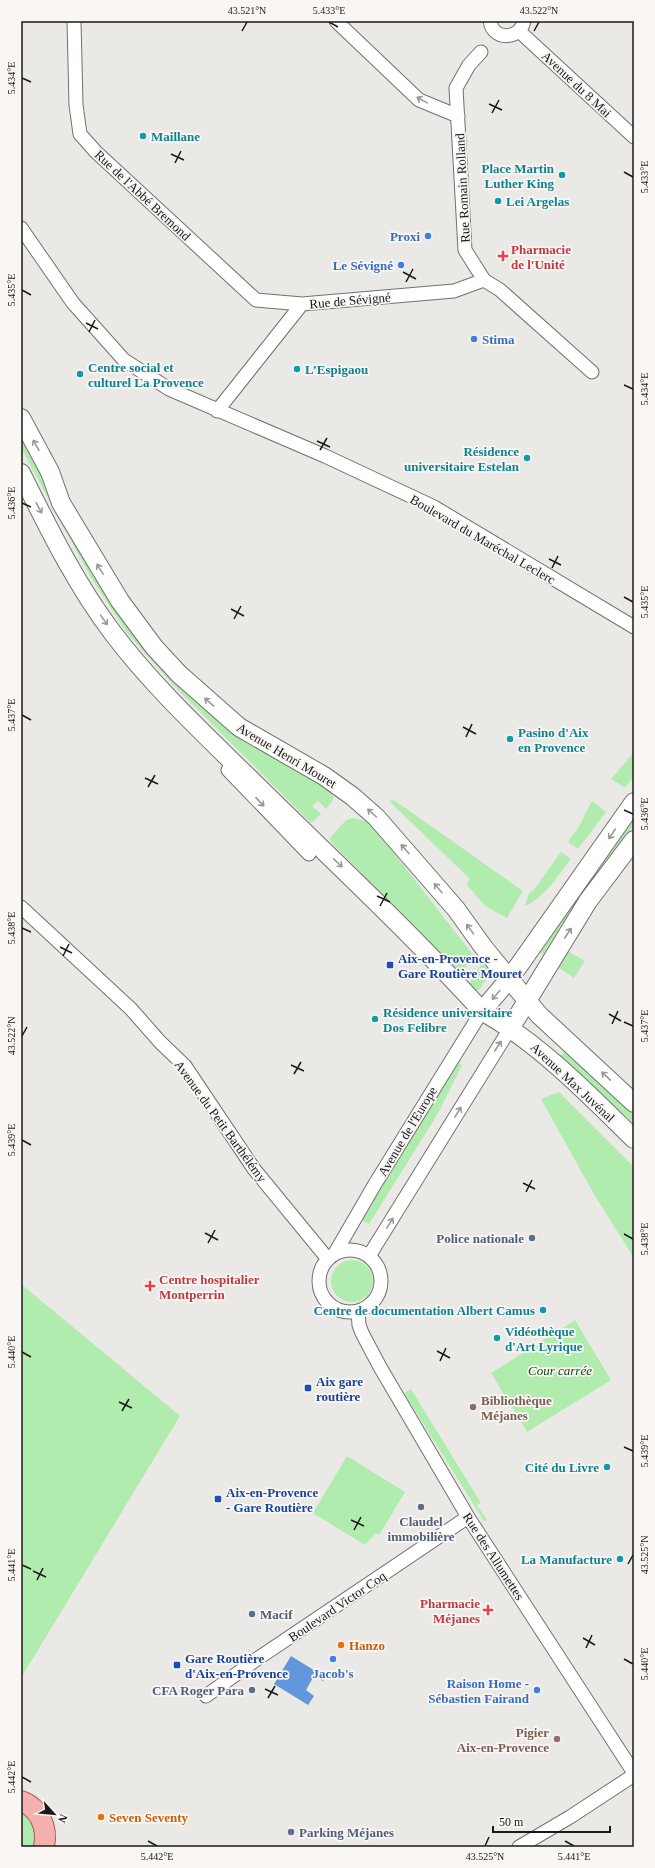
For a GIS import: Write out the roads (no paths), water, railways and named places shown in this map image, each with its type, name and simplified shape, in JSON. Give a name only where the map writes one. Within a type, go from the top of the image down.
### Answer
[{"type":"main road","name":"Avenue Henri Mouret","points":[[21,418],[50,472],[61,503],[120,601],[154,647],[179,674],[239,727],[324,776],[352,796],[376,817],[456,909],[484,948],[528,1000]]},
{"type":"main road","points":[[21,473],[87,596],[111,631],[141,669],[198,728],[337,863],[482,1011],[510,978],[634,802]]},
{"type":"main road","points":[[510,1027],[588,901],[634,840]]},
{"type":"main road","name":"Avenue Max Juvénal","points":[[528,1000],[539,1015],[634,1103]]},
{"type":"main road","name":"Avenue Max Juvénal","points":[[482,1011],[510,1027],[542,1052],[634,1139]]},
{"type":"main road","points":[[21,1801],[32,1808],[41,1819],[45,1832],[44,1847]]},
{"type":"street","name":"Rue de l'Abbé Bremond","points":[[74,21],[76,106],[80,134],[96,152],[256,300],[302,304]]},
{"type":"street","points":[[336,21],[420,100],[458,116]]},
{"type":"street","points":[[490,21],[493,29],[501,36],[511,36],[522,26]]},
{"type":"street","name":"Avenue du 8 Mai","points":[[522,26],[634,137]]},
{"type":"street","name":"Rue Romain Rolland","points":[[481,52],[469,65],[456,88],[465,250],[484,280],[500,290],[592,372]]},
{"type":"street","name":"Boulevard du Maréchal Leclerc","points":[[21,228],[73,303],[124,360],[169,389],[217,411],[325,456],[434,507],[634,627]]},
{"type":"street","name":"Rue de Sévigné","points":[[217,411],[302,304],[454,291],[484,280]]},
{"type":"street","points":[[141,669],[150,687],[309,854]]},
{"type":"street","name":"Avenue du Petit Barthélémy","points":[[21,907],[131,1009],[160,1042],[185,1066],[254,1169],[331,1256]]},
{"type":"street","name":"Avenue de l'Europe","points":[[331,1256],[482,1011]]},
{"type":"street","points":[[369,1256],[510,1027]]},
{"type":"street","points":[[353,1249],[369,1256],[379,1268],[381,1277],[380,1288],[375,1299],[368,1306],[358,1311],[341,1311],[334,1308],[325,1300],[320,1290],[318,1278],[321,1268],[331,1256],[343,1250],[353,1249]]},
{"type":"street","name":"Rue des Allumettes","points":[[341,1311],[362,1334]]},
{"type":"street","name":"Rue des Allumettes","points":[[358,1311],[359,1325],[362,1334],[468,1517],[634,1774]]},
{"type":"street","name":"Boulevard Victor Coq","points":[[206,1696],[257,1659],[468,1517]]},
{"type":"street","points":[[519,1847],[570,1817],[634,1774]]},
{"type":"water","points":[[291,1656],[325,1677],[323,1681],[314,1676],[306,1690],[314,1696],[308,1705],[274,1684]]},
{"type":"place","name":"Maillane","points":[[143,136]]},
{"type":"place","name":"Place Martin Luther King","points":[[562,175]]},
{"type":"place","name":"Lei Argelas","points":[[498,201]]},
{"type":"place","name":"Proxi","points":[[428,236]]},
{"type":"place","name":"Pharmacie de l'Unité","points":[[503,256]]},
{"type":"place","name":"Le Sévigné","points":[[401,265]]},
{"type":"place","name":"Stima","points":[[474,339]]},
{"type":"place","name":"L’Espigaou","points":[[297,369]]},
{"type":"place","name":"Centre social et culturel La Provence","points":[[80,374]]},
{"type":"place","name":"Résidence universitaire Estelan","points":[[527,458]]},
{"type":"place","name":"Pasino d'Aix en Provence","points":[[510,739]]},
{"type":"place","name":"Aix-en-Provence - Gare Routière Mouret","points":[[390,965]]},
{"type":"place","name":"Résidence universitaire Dos Felibre","points":[[375,1019]]},
{"type":"place","name":"Police nationale","points":[[532,1238]]},
{"type":"place","name":"Centre hospitalier Montperrin","points":[[150,1286]]},
{"type":"place","name":"Centre de documentation Albert Camus","points":[[543,1310]]},
{"type":"place","name":"Vidéothèque d'Art Lyrique","points":[[497,1338]]},
{"type":"place","name":"Aix gare routière","points":[[308,1388]]},
{"type":"place","name":"Bibliothèque Méjanes","points":[[473,1407]]},
{"type":"place","name":"Cité du Livre","points":[[607,1467]]},
{"type":"place","name":"Aix-en-Provence - Gare Routière","points":[[218,1499]]},
{"type":"place","name":"Claudel immobilière","points":[[421,1507]]},
{"type":"place","name":"La Manufacture","points":[[620,1559]]},
{"type":"place","name":"Pharmacie Méjanes","points":[[488,1610]]},
{"type":"place","name":"Macif","points":[[252,1614]]},
{"type":"place","name":"Hanzo","points":[[341,1645]]},
{"type":"place","name":"Jacob's","points":[[333,1659]]},
{"type":"place","name":"Gare Routière d'Aix-en-Provence","points":[[177,1665]]},
{"type":"place","name":"CFA Roger Para","points":[[252,1690]]},
{"type":"place","name":"Raison Home - Sébastien Fairand","points":[[537,1690]]},
{"type":"place","name":"Pigier Aix-en-Provence","points":[[557,1739]]},
{"type":"place","name":"Seven Seventy","points":[[101,1817]]},
{"type":"place","name":"Parking Méjanes","points":[[291,1832]]},
{"type":"park label","name":"Cour carrée","points":[[560,1370]]}]
